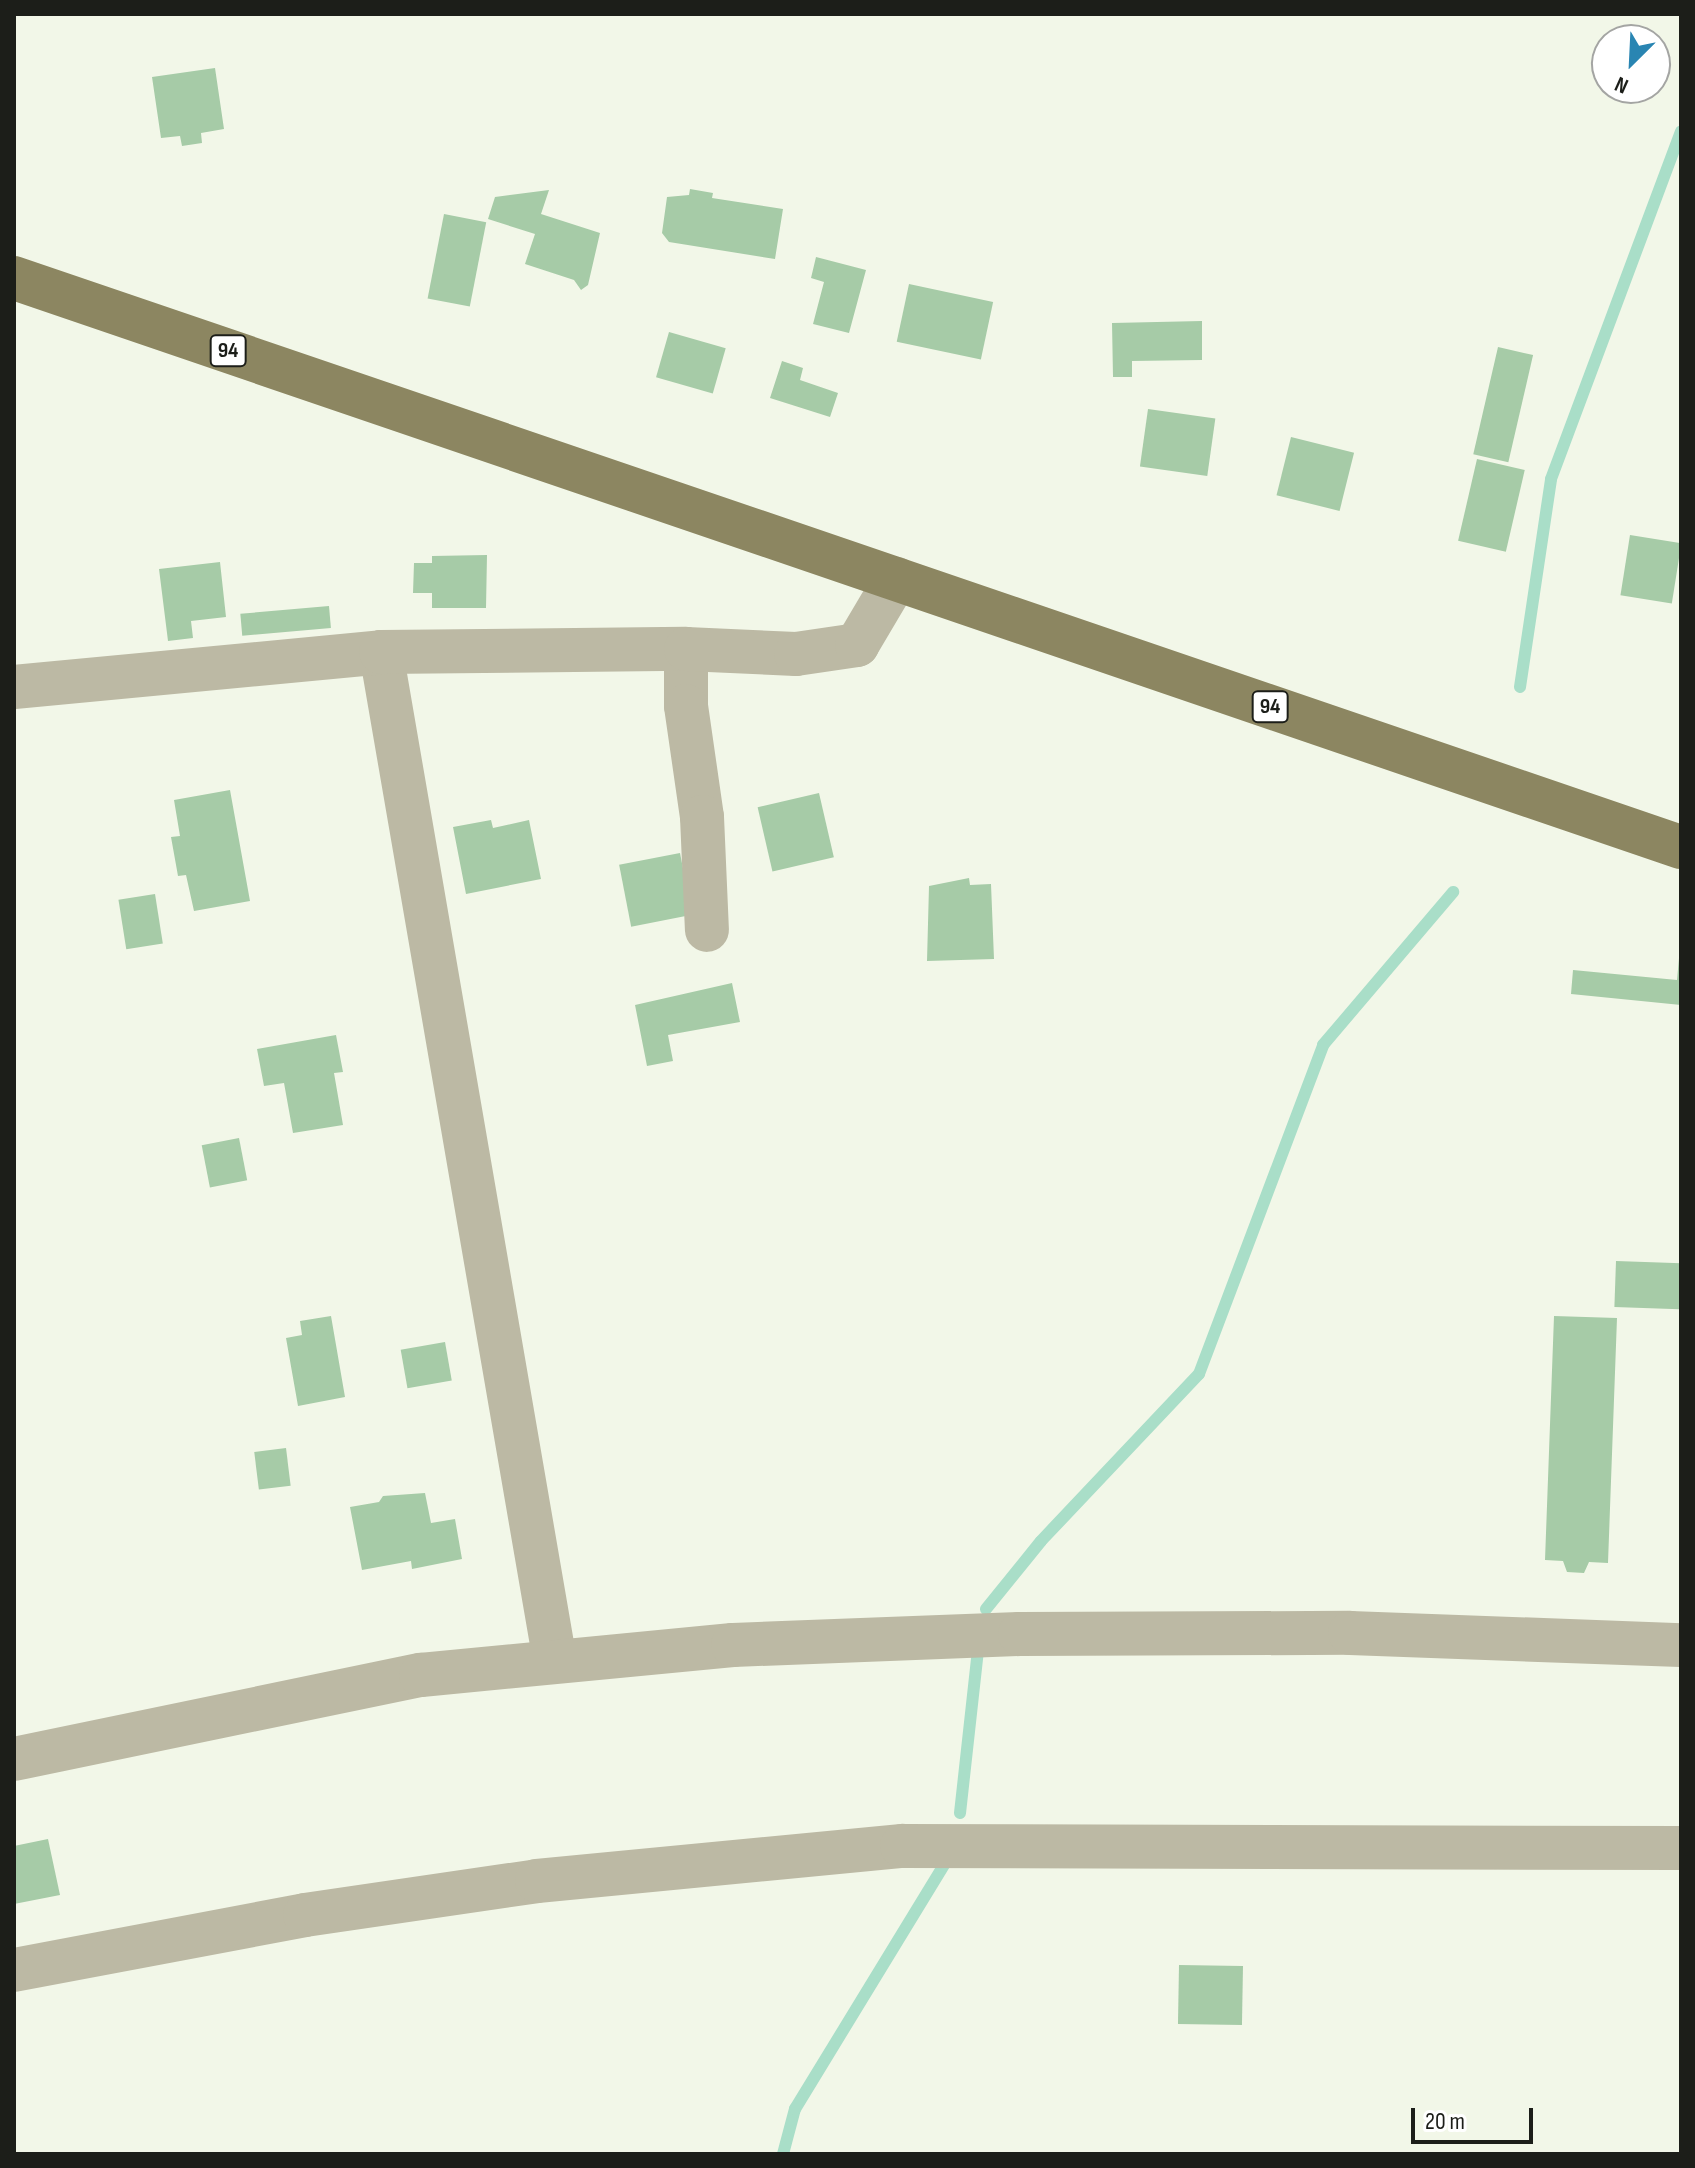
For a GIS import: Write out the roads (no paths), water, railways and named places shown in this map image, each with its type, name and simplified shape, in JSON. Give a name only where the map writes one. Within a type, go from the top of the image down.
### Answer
[{"type":"main road","name":"94","points":[[14,278],[1681,847]]},
{"type":"street","points":[[14,687],[381,652],[686,649],[796,654],[857,645],[896,579]]},
{"type":"street","points":[[686,649],[686,706],[702,817],[707,930]]},
{"type":"street","points":[[381,652],[555,1661]]},
{"type":"street","points":[[14,1759],[421,1675],[733,1645],[1020,1634],[1350,1633],[1681,1645]]},
{"type":"street","points":[[14,1970],[305,1915],[537,1881],[902,1846],[1681,1848]]},
{"type":"waterway","points":[[1520,687],[1551,479],[1681,131]]},
{"type":"waterway","points":[[986,1609],[1041,1541],[1199,1374],[1323,1045],[1453,892]]},
{"type":"waterway","points":[[960,1813],[978,1649]]},
{"type":"waterway","points":[[783,2154],[795,2109],[946,1862]]}]
